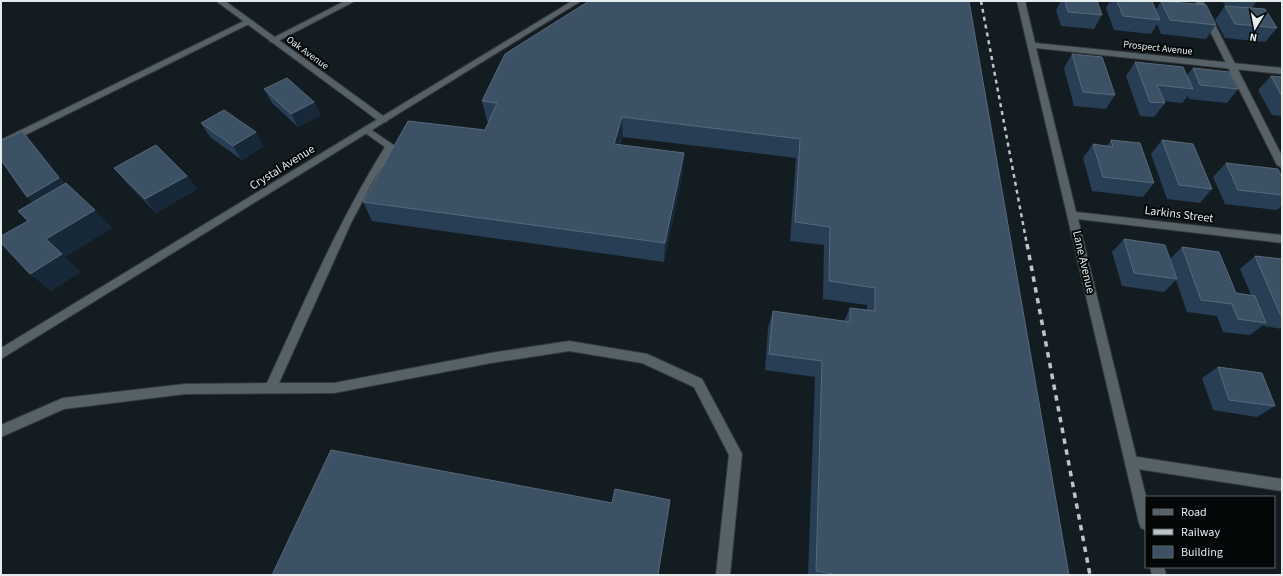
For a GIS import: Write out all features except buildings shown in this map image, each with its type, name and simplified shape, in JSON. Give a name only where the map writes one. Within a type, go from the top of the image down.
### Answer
[{"type":"street","name":"Oak Avenue","points":[[220,1],[383,120]]},
{"type":"street","points":[[273,40],[351,1]]},
{"type":"street","name":"Crystal Avenue","points":[[1,354],[577,1]]},
{"type":"street","name":"Lane Avenue","points":[[1021,1],[1145,519]]},
{"type":"street","points":[[1199,1],[1282,166]]},
{"type":"street","points":[[1,144],[249,22]]},
{"type":"street","name":"Prospect Avenue","points":[[1031,45],[1282,72]]},
{"type":"street","points":[[270,389],[346,223],[368,182],[390,146],[367,130]]},
{"type":"street","name":"Larkins Street","points":[[1073,215],[1282,240]]},
{"type":"street","points":[[1,431],[63,404],[185,389],[334,388],[491,358],[569,346],[643,358],[698,383],[736,454],[722,575]]},
{"type":"street","points":[[1131,462],[1282,485]]},
{"type":"railway","points":[[981,1],[1027,245]]},
{"type":"railway","points":[[1027,244],[1090,575]]}]
